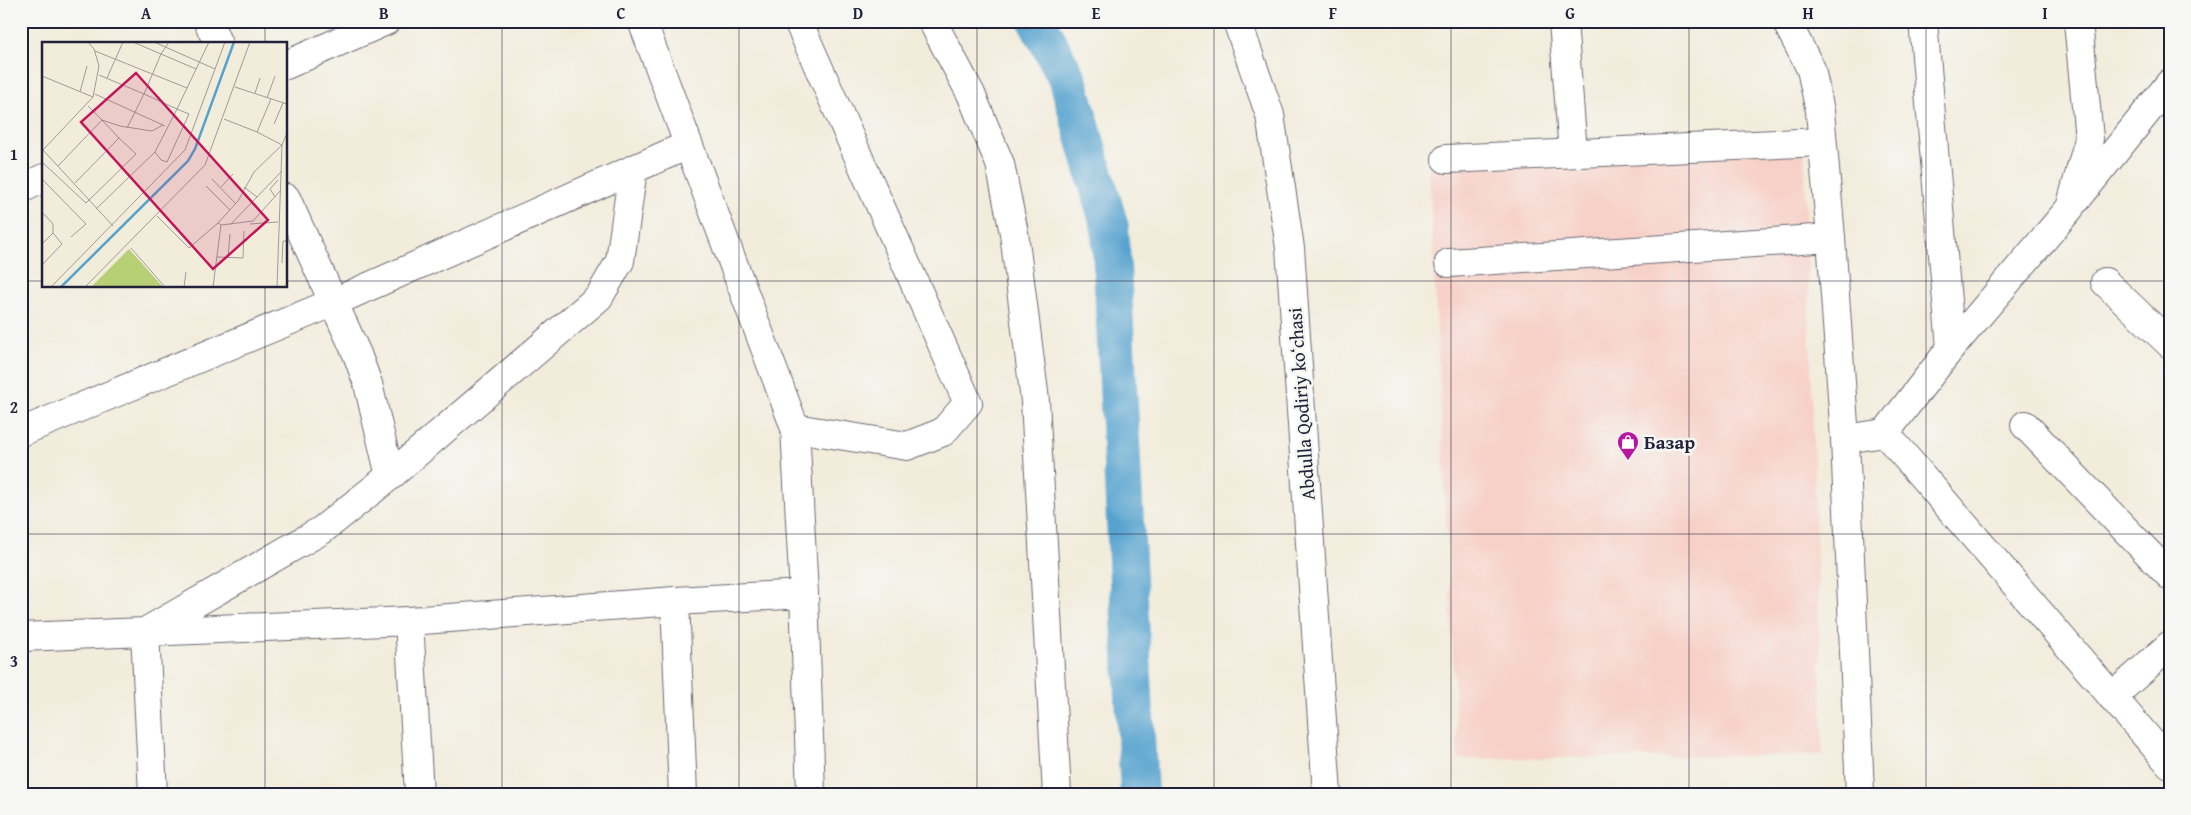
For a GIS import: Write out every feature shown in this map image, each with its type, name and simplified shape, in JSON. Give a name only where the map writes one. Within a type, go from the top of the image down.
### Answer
[{"type":"street","points":[[208,21],[217,42]]},
{"type":"street","points":[[288,64],[386,21]]},
{"type":"street","points":[[642,21],[795,428],[804,594],[811,794]]},
{"type":"street","points":[[795,428],[907,446],[943,432],[968,403],[798,21]]},
{"type":"street","points":[[932,21],[971,94],[1000,164],[1014,233],[1035,400],[1057,794]]},
{"type":"street","name":"Abdulla Qodiriy koʻchasi","points":[[1237,21],[1270,115],[1290,248],[1328,794]]},
{"type":"street","points":[[1563,21],[1573,153]]},
{"type":"street","points":[[1786,21],[1811,69],[1820,111],[1845,439],[1860,794]]},
{"type":"street","points":[[1923,21],[1951,348]]},
{"type":"street","points":[[2070,208],[2089,139],[2078,21]]},
{"type":"street","points":[[1845,439],[1885,433],[1951,348],[2070,208],[2170,83]]},
{"type":"street","points":[[1446,159],[1822,142]]},
{"type":"street","points":[[21,432],[332,303],[688,145]]},
{"type":"street","points":[[145,632],[322,530],[390,476],[599,297],[620,261],[633,169]]},
{"type":"street","points":[[21,189],[42,179]]},
{"type":"street","points":[[288,203],[332,303],[357,354],[368,384],[390,476]]},
{"type":"street","points":[[1449,264],[1831,238]]},
{"type":"street","points":[[2105,282],[2170,344]]},
{"type":"street","points":[[2025,425],[2170,576]]},
{"type":"street","points":[[1885,433],[2170,764]]},
{"type":"street","points":[[21,638],[409,621],[675,601],[804,594]]},
{"type":"street","points":[[675,601],[683,794]]},
{"type":"street","points":[[409,621],[419,794]]},
{"type":"street","points":[[145,632],[154,794]]},
{"type":"street","points":[[2112,697],[2170,645]]},
{"type":"shaded area","name":"Базар","points":[[1804,146],[1823,755],[1458,759],[1429,167]]},
{"type":"waterway","points":[[1037,21],[1068,80],[1110,228],[1139,794]]},
{"type":"place","name":"Базар","points":[[1628,461]]}]
